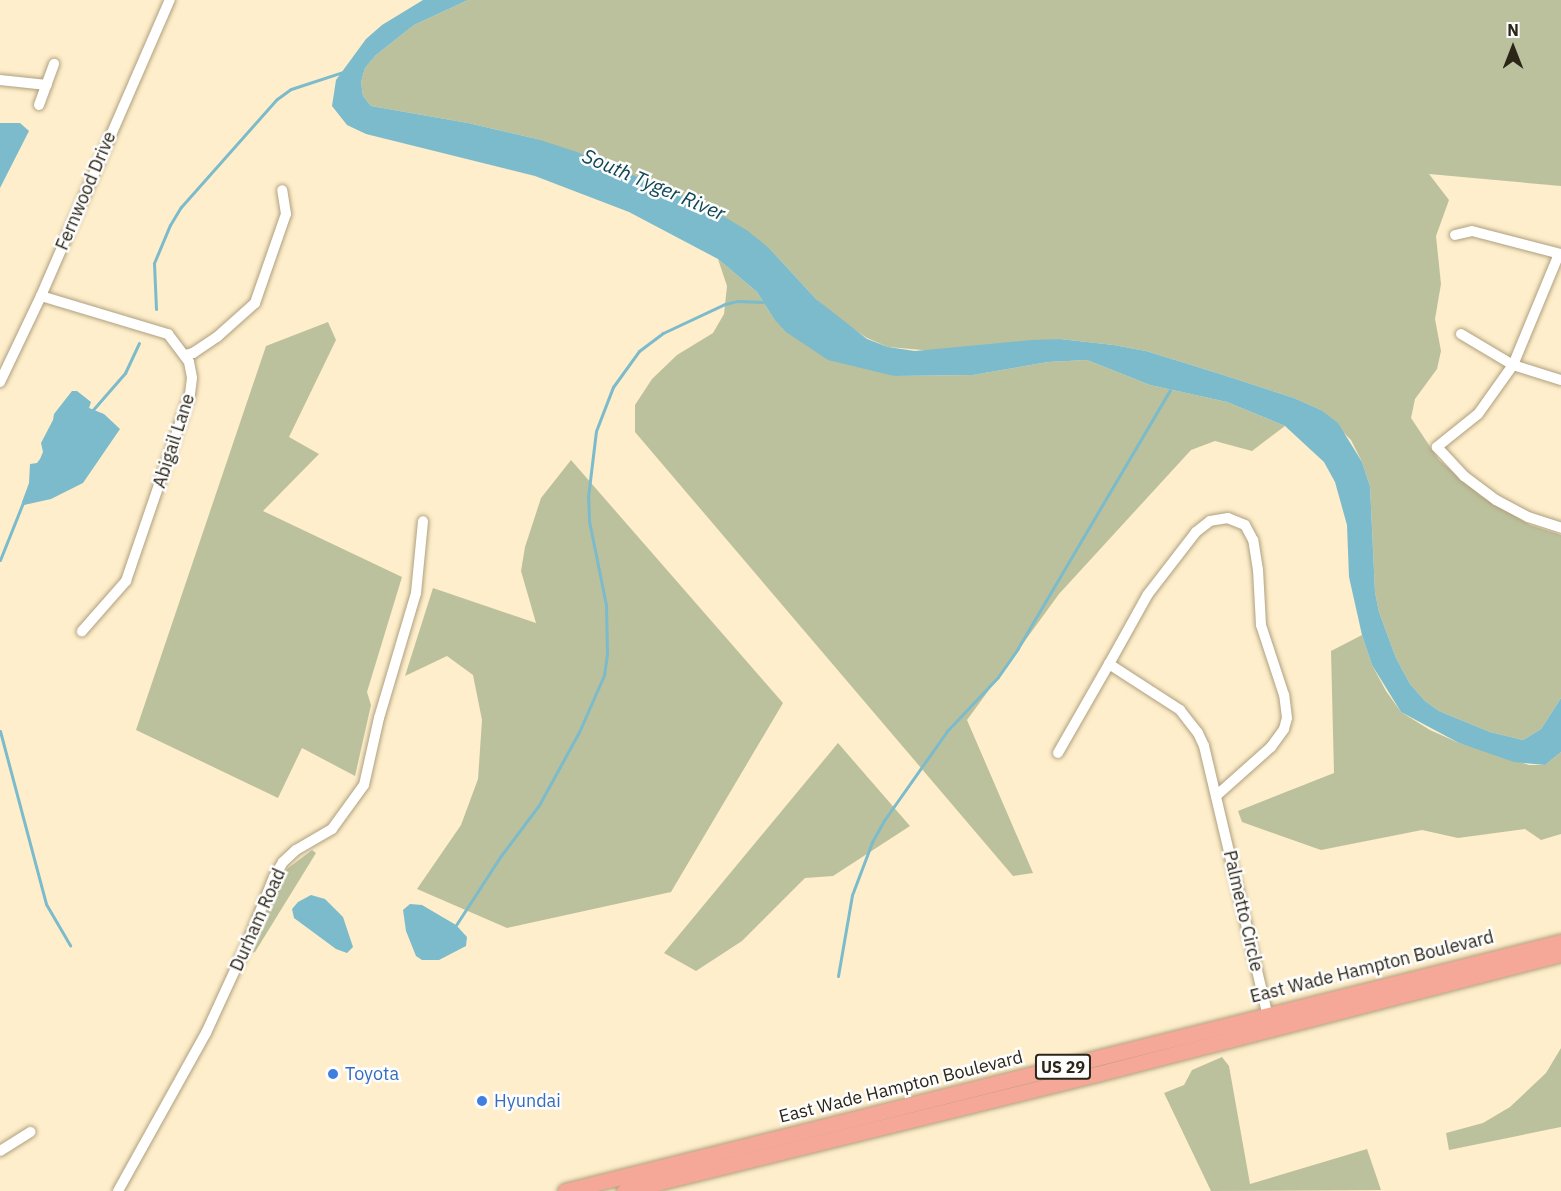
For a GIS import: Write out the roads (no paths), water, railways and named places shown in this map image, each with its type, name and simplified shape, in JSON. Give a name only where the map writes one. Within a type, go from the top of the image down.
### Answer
[{"type":"main road","name":"East Wade Hampton Boulevard","points":[[1482,968],[1561,942]]},
{"type":"main road","name":"East Wade Hampton Boulevard","points":[[566,1191],[716,1161],[1375,994],[1482,968],[1561,954]]},
{"type":"main road","name":"East Wade Hampton Boulevard","points":[[624,1191],[716,1161]]},
{"type":"street","name":"Fernwood Drive","points":[[0,382],[41,296],[170,0]]},
{"type":"street","points":[[39,105],[54,64]]},
{"type":"street","points":[[0,80],[47,85]]},
{"type":"street","points":[[41,296],[168,334],[185,355],[193,353],[217,337],[255,303],[286,214],[282,190]]},
{"type":"street","points":[[1455,235],[1473,231],[1560,254],[1513,364],[1478,414],[1437,447],[1464,476],[1496,500],[1528,517],[1561,528]]},
{"type":"street","points":[[1461,334],[1513,364],[1561,380]]},
{"type":"street","name":"Abigail Lane","points":[[82,631],[126,581],[134,561],[190,394],[192,378],[185,355]]},
{"type":"street","points":[[1058,753],[1148,594],[1202,525],[1210,520],[1228,518],[1245,525],[1253,540],[1257,558],[1261,625],[1284,695],[1287,718],[1284,729],[1271,747],[1216,796]]},
{"type":"street","name":"Durham Road","points":[[118,1191],[206,1033],[247,944],[266,893],[283,862],[296,850],[332,829],[364,785],[379,718],[416,593],[423,520]]},
{"type":"street","name":"Palmetto Circle","points":[[1109,664],[1180,710],[1190,721],[1204,746],[1269,1020]]},
{"type":"street","points":[[0,1151],[30,1132]]},
{"type":"water","name":"South Tyger River","points":[[423,0],[468,0],[414,25],[376,55],[365,68],[361,82],[363,96],[371,106],[468,123],[537,139],[577,152],[703,204],[748,231],[770,249],[816,299],[867,339],[888,347],[915,351],[1060,339],[1114,345],[1146,351],[1214,372],[1294,398],[1321,410],[1338,423],[1362,462],[1370,486],[1375,592],[1379,612],[1396,658],[1410,684],[1425,701],[1439,711],[1490,732],[1523,740],[1541,729],[1561,698],[1561,752],[1545,765],[1514,762],[1459,743],[1401,712],[1372,665],[1362,635],[1349,577],[1347,525],[1335,482],[1324,462],[1285,426],[1227,402],[1150,385],[1087,360],[1048,362],[973,375],[894,376],[828,360],[786,332],[774,319],[757,292],[718,259],[629,212],[535,176],[366,134],[347,125],[332,106],[336,80],[366,39],[382,25]]},
{"type":"water","points":[[0,123],[20,123],[29,131],[0,188]]},
{"type":"water","points":[[72,391],[77,391],[91,402],[89,408],[104,414],[120,429],[83,483],[51,499],[24,505],[22,502],[29,483],[30,464],[37,463],[40,459],[43,452],[41,443],[54,414]]},
{"type":"water","points":[[311,895],[325,899],[343,917],[353,947],[347,953],[336,949],[294,918],[292,909],[298,902]]},
{"type":"water","points":[[410,904],[422,905],[456,925],[467,937],[466,946],[439,960],[422,960],[416,956],[406,931],[403,910]]},
{"type":"waterway","points":[[156,309],[154,263],[170,225],[181,207],[277,99],[291,89],[343,72]]},
{"type":"waterway","points":[[456,925],[500,857],[539,805],[579,732],[604,675],[607,654],[606,605],[589,521],[588,497],[596,431],[613,387],[639,351],[663,333],[725,304],[737,301],[763,302]]},
{"type":"waterway","points":[[91,412],[125,373],[139,343]]},
{"type":"waterway","points":[[838,976],[852,895],[872,842],[885,819],[947,731],[998,677],[1018,648],[1170,390]]},
{"type":"waterway","points":[[0,560],[24,500]]},
{"type":"waterway","points":[[0,731],[46,904],[70,945]]},
{"type":"place","name":"Toyota","points":[[333,1074]]},
{"type":"place","name":"Hyundai","points":[[482,1101]]}]
